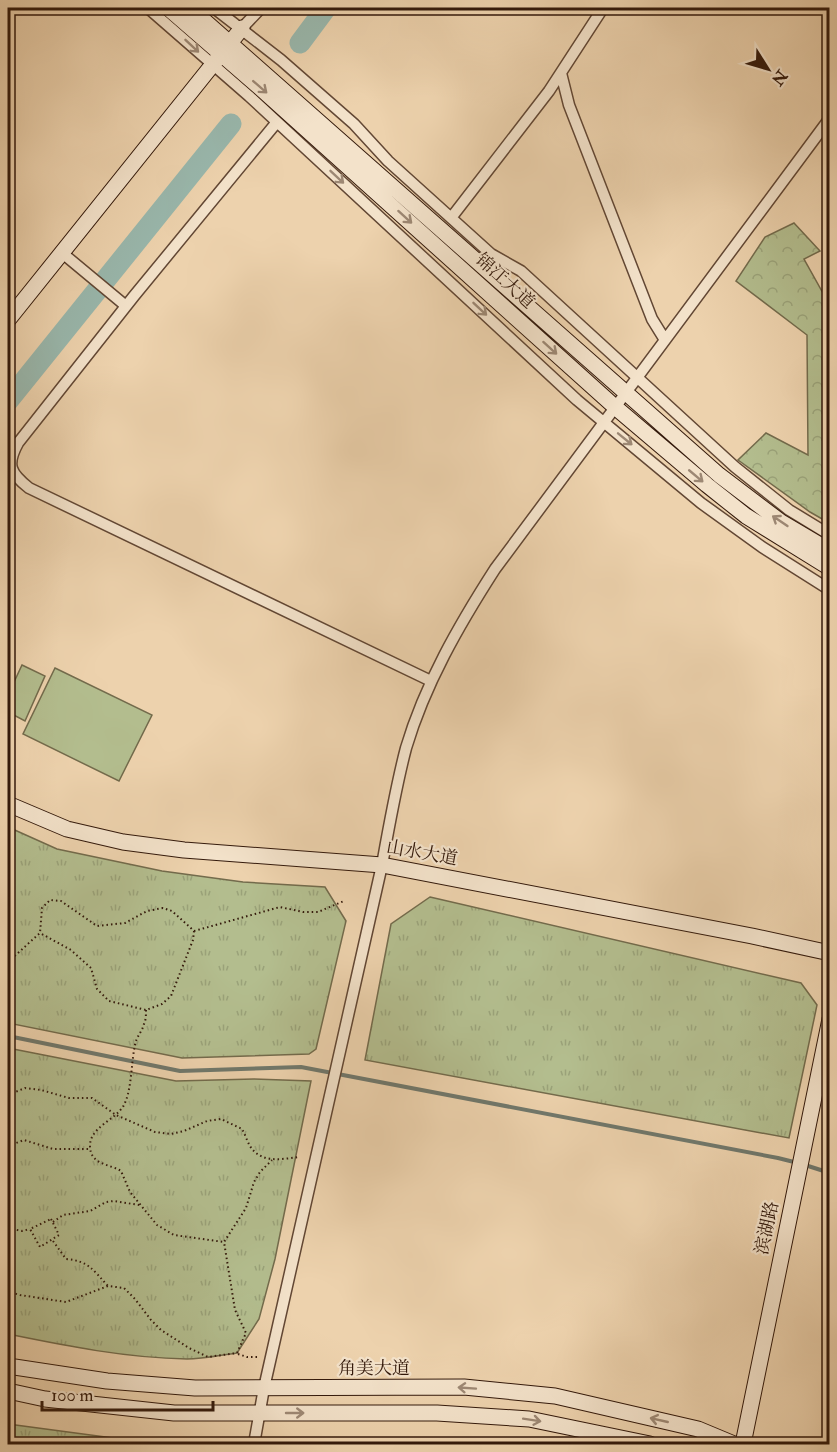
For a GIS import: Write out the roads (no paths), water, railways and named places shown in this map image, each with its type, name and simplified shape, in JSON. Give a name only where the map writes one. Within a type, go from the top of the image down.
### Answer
[{"type":"street","points":[[148,8],[175,29],[221,54],[278,122],[604,422],[701,503],[762,547],[830,590]]},
{"type":"street","name":"锦江大道","points":[[168,8],[615,407],[746,516],[830,568]]},
{"type":"street","name":"锦江大道","points":[[190,8],[221,54],[625,393],[719,475],[781,522],[830,551]]},
{"type":"street","points":[[214,8],[242,28],[354,124],[388,161],[491,254],[521,271],[752,481],[789,510],[830,535]]},
{"type":"street","points":[[8,320],[242,28],[261,8]]},
{"type":"street","points":[[451,218],[561,73],[603,8]]},
{"type":"street","points":[[561,73],[573,116],[652,319],[665,340]]},
{"type":"street","points":[[254,1444],[264,1388],[382,865],[390,820],[407,747],[431,681],[464,618],[495,569],[830,118]]},
{"type":"street","points":[[278,122],[126,306],[18,443],[10,456],[12,469],[18,479],[40,493],[431,681]]},
{"type":"street","points":[[61,252],[126,306]]},
{"type":"street","name":"山水大道","points":[[8,804],[67,829],[123,842],[184,850],[382,865],[830,953]]},
{"type":"street","name":"滨湖路","points":[[743,1444],[830,1020]]},
{"type":"street","name":"角美大道","points":[[8,1366],[107,1381],[195,1388],[464,1387],[555,1396],[698,1429],[734,1444]]},
{"type":"street","points":[[8,1391],[45,1399],[174,1413],[437,1413],[529,1419],[650,1444]]},
{"type":"waterway","points":[[300,43],[326,8]]},
{"type":"waterway","points":[[8,401],[231,124]]},
{"type":"waterway","points":[[8,1036],[180,1071],[301,1067],[798,1163]]},
{"type":"waterway","points":[[805,1165],[830,1173]]}]
